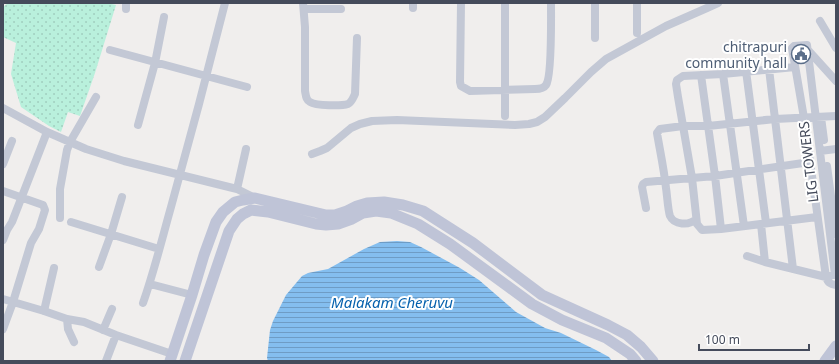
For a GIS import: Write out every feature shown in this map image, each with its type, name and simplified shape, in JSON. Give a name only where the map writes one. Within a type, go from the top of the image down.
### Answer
[{"type":"street","points":[[143,304],[150,284],[207,77],[225,3]]},
{"type":"street","points":[[461,3],[460,82],[461,86],[470,91],[535,89],[542,88],[547,84],[549,76],[551,3]]},
{"type":"street","points":[[505,3],[505,116]]},
{"type":"street","points":[[595,3],[595,38]]},
{"type":"street","points":[[637,3],[637,34]]},
{"type":"street","points":[[312,154],[327,148],[351,128],[372,121],[397,120],[515,124],[529,124],[537,122],[545,117],[606,59],[666,26],[718,3]]},
{"type":"street","points":[[341,10],[303,6],[305,92],[306,98],[310,103],[317,105],[343,105],[352,101],[355,94],[357,38]]},
{"type":"street","points":[[138,125],[155,63],[164,17]]},
{"type":"street","points":[[820,21],[836,48]]},
{"type":"street","points":[[836,81],[807,47],[794,46],[792,48],[804,118],[826,277],[830,284],[836,286]]},
{"type":"street","name":"LIG TOWERS","points":[[807,47],[823,151],[829,178],[834,233]]},
{"type":"street","points":[[110,50],[247,88]]},
{"type":"street","points":[[795,67],[684,76],[677,80],[677,93],[692,178],[696,220],[699,228],[706,231],[817,217]]},
{"type":"street","points":[[769,69],[793,269]]},
{"type":"street","points":[[746,71],[759,170],[765,262]]},
{"type":"street","points":[[723,74],[744,226]]},
{"type":"street","points":[[701,75],[721,229]]},
{"type":"street","points":[[60,218],[60,189],[70,142],[96,98]]},
{"type":"street","points":[[3,108],[47,132],[86,149],[124,161],[237,189],[255,198],[326,220]]},
{"type":"street","points":[[696,220],[693,223],[684,224],[675,221],[670,216],[657,133],[660,129],[775,119],[836,116]]},
{"type":"street","points":[[3,240],[12,222],[47,132]]},
{"type":"street","points":[[3,164],[12,141]]},
{"type":"street","points":[[237,189],[246,149]]},
{"type":"street","points":[[823,151],[836,149]]},
{"type":"street","points":[[646,208],[642,187],[646,182],[715,176],[810,162]]},
{"type":"street","points":[[812,180],[829,178]]},
{"type":"street","points":[[3,191],[43,205],[45,210],[39,229],[31,243],[3,329]]},
{"type":"street","points":[[99,267],[122,197]]},
{"type":"street","points":[[3,299],[66,319],[84,322],[171,358],[216,222],[223,212],[235,202],[255,198]]},
{"type":"street","points":[[377,207],[384,202],[403,205],[423,211],[473,243],[542,295],[627,335],[641,346],[653,361]]},
{"type":"street","points":[[185,361],[228,231],[237,219],[251,210],[268,212],[316,224],[357,206],[377,207],[418,224],[450,244],[532,304],[562,320],[606,338],[633,357],[641,346]]},
{"type":"street","points":[[72,222],[159,249]]},
{"type":"street","points":[[747,256],[826,277],[836,275],[834,233]]},
{"type":"street","points":[[44,311],[54,268]]},
{"type":"street","points":[[150,284],[192,295]]},
{"type":"street","points":[[103,330],[112,309]]},
{"type":"street","points":[[66,319],[68,329],[74,342]]},
{"type":"street","points":[[106,361],[116,335]]},
{"type":"street","points":[[825,361],[836,346]]},
{"type":"green space","points":[[8,3],[107,3],[116,5],[80,116],[68,112],[61,132],[49,126],[21,107],[11,74],[16,43],[3,37],[3,7]]},
{"type":"water","name":"Malakam Cheruvu","points":[[380,242],[410,242],[460,268],[479,280],[516,312],[545,328],[561,333],[596,350],[609,357],[612,361],[268,361],[270,330],[273,321],[286,295],[302,276],[308,273],[328,269]]},
{"type":"place","name":"chitrapuri community hall","points":[[801,54]]}]
